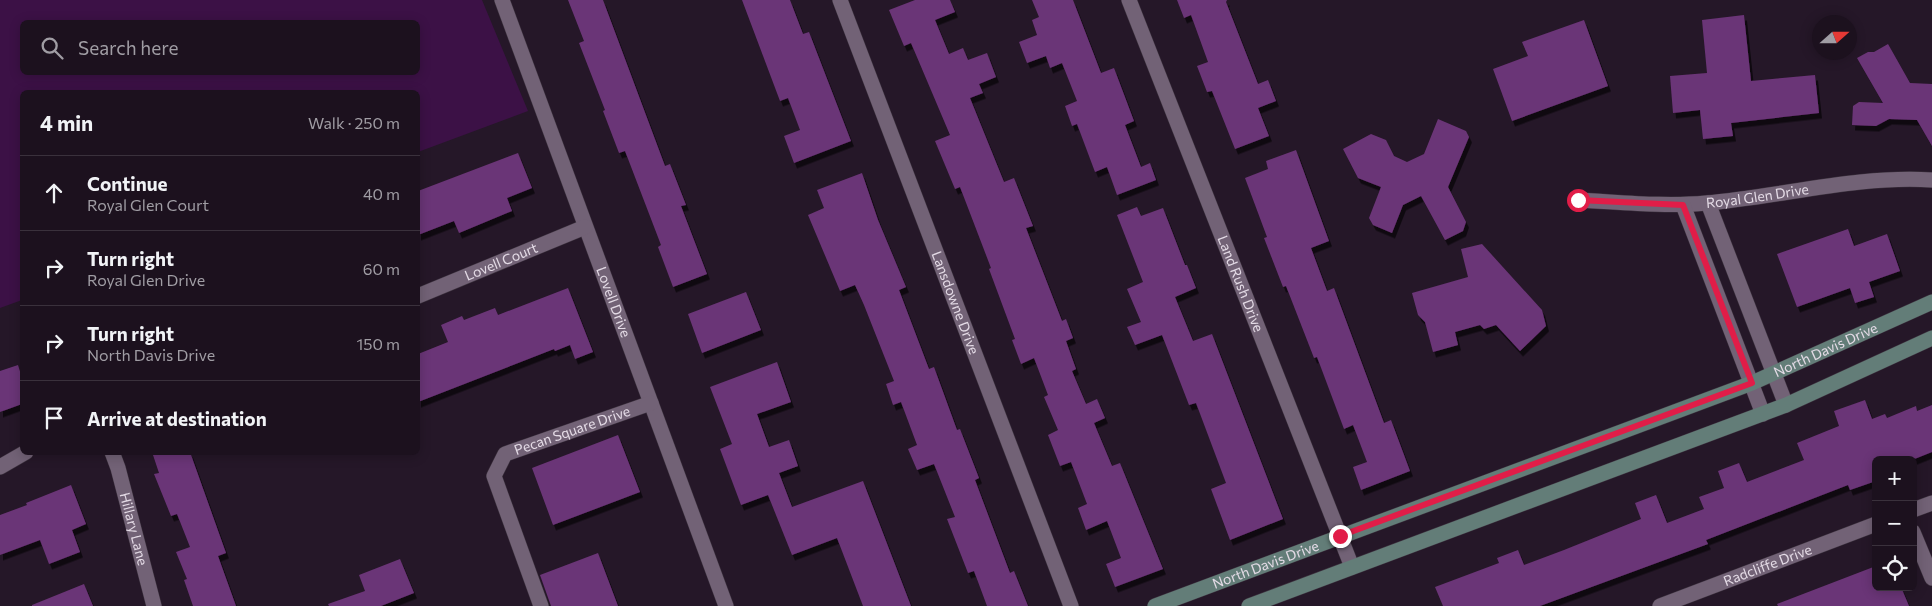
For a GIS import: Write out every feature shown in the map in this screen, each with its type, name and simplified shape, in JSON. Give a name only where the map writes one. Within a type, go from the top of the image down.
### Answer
[{"type":"street","name":"Lovell Drive","points":[[502,0],[726,606]]},
{"type":"street","name":"Lansdowne Drive","points":[[840,0],[1071,606]]},
{"type":"street","name":"Land Rush Drive","points":[[1129,0],[1352,567]]},
{"type":"street","name":"Royal Glen Drive","points":[[1786,405],[1708,203],[1835,186],[1910,179],[1932,180]]},
{"type":"street","points":[[1578,200],[1683,205],[1708,203]]},
{"type":"street","points":[[1683,205],[1763,414]]},
{"type":"street","name":"Lovell Court","points":[[420,295],[585,227]]},
{"type":"street","name":"North Davis Drive","points":[[1155,606],[1752,383],[1932,302]]},
{"type":"street","points":[[1249,606],[1786,405],[1932,338]]},
{"type":"street","name":"Pecan Square Drive","points":[[541,606],[494,476],[505,454],[651,403]]},
{"type":"street","points":[[0,467],[21,455]]},
{"type":"street","name":"Hillary Lane","points":[[113,455],[154,606]]},
{"type":"street","points":[[1917,509],[1932,503]]},
{"type":"street","name":"Radcliffe Drive","points":[[1666,605],[1872,526]]},
{"type":"street","points":[[1917,542],[1932,578]]},
{"type":"shaded area","points":[[0,0],[482,0],[528,111],[420,151],[420,90],[20,90],[20,301],[0,308]]},
{"type":"building","points":[[568,0],[603,0],[665,166],[670,164],[686,205],[681,206],[707,274],[673,287],[658,247],[661,245],[625,151],[619,153],[603,111],[605,110],[579,43],[584,41]]},
{"type":"building","points":[[742,0],[790,0],[803,34],[809,32],[851,141],[794,163],[784,136],[800,130],[788,98],[780,101]]},
{"type":"building","points":[[915,0],[950,0],[955,12],[935,20],[949,54],[963,48],[968,60],[987,53],[996,77],[979,84],[983,93],[970,98],[1004,182],[1014,178],[1033,226],[1026,228],[1062,321],[1066,319],[1073,338],[1066,341],[1076,369],[1072,371],[1086,404],[1097,399],[1105,418],[1094,423],[1112,466],[1120,463],[1163,569],[1115,587],[1106,564],[1121,558],[1107,521],[1086,530],[1078,508],[1087,504],[1071,462],[1060,466],[1048,435],[1058,430],[1044,397],[1048,395],[1034,358],[1021,364],[1012,340],[1015,339],[989,269],[991,268],[960,187],[955,189],[935,141],[950,135],[911,43],[904,46],[889,10]]},
{"type":"building","points":[[1032,0],[1073,0],[1101,73],[1114,68],[1134,121],[1125,125],[1141,167],[1150,163],[1156,180],[1117,195],[1107,167],[1095,172],[1077,124],[1072,126],[1065,106],[1077,101],[1062,63],[1050,68],[1046,56],[1027,63],[1019,42],[1037,35],[1032,20],[1039,17]]},
{"type":"building","points":[[1177,0],[1227,0],[1226,2],[1258,84],[1268,80],[1276,101],[1258,108],[1269,136],[1235,149],[1212,91],[1207,92],[1197,66],[1208,62],[1191,15],[1184,18]]},
{"type":"building","points":[[1744,15],[1751,81],[1815,75],[1819,113],[1731,123],[1733,136],[1703,139],[1700,110],[1673,113],[1670,76],[1707,73],[1702,20]]},
{"type":"building","points":[[1584,20],[1608,86],[1512,121],[1493,69],[1528,56],[1522,42]]},
{"type":"building","points":[[1888,44],[1910,83],[1932,84],[1932,146],[1917,120],[1889,119],[1876,126],[1852,125],[1853,106],[1859,102],[1883,103],[1857,58],[1868,52],[1874,52]]},
{"type":"building","points":[[1438,119],[1466,131],[1469,137],[1448,187],[1466,222],[1463,231],[1445,240],[1421,196],[1403,205],[1392,233],[1373,225],[1369,218],[1381,187],[1358,178],[1343,149],[1371,134],[1386,140],[1394,156],[1407,162],[1424,154]]},
{"type":"building","points":[[1296,150],[1329,241],[1311,248],[1327,291],[1334,288],[1384,423],[1391,420],[1410,471],[1361,490],[1353,467],[1367,462],[1353,425],[1344,429],[1317,357],[1314,358],[1286,286],[1283,287],[1264,238],[1267,237],[1245,178],[1268,169],[1266,161]]},
{"type":"building","points":[[518,153],[532,188],[507,198],[512,211],[459,233],[454,221],[420,234],[420,190]]},
{"type":"building","points":[[862,173],[878,220],[906,287],[899,290],[929,369],[934,367],[957,430],[960,429],[979,478],[975,480],[1010,573],[1014,571],[1028,606],[987,606],[974,571],[968,573],[947,519],[955,517],[934,464],[917,470],[908,449],[917,445],[901,402],[893,405],[886,384],[894,381],[864,305],[855,285],[840,291],[808,215],[824,208],[817,190]]},
{"type":"building","points":[[1137,207],[1141,216],[1163,208],[1196,288],[1175,297],[1193,341],[1212,334],[1283,519],[1230,540],[1211,489],[1226,483],[1196,403],[1189,405],[1162,335],[1135,345],[1127,327],[1141,322],[1127,289],[1143,282],[1117,215]]},
{"type":"building","points":[[1848,229],[1854,246],[1887,234],[1900,271],[1869,282],[1874,297],[1855,303],[1850,288],[1797,307],[1777,254]]},
{"type":"building","points":[[1482,244],[1542,310],[1546,326],[1520,351],[1496,325],[1484,329],[1480,325],[1455,332],[1458,345],[1433,352],[1425,322],[1418,315],[1412,293],[1468,277],[1461,249]]},
{"type":"building","points":[[568,288],[593,352],[575,359],[570,345],[555,351],[554,349],[420,401],[420,353],[448,342],[441,325],[462,316],[464,320],[495,308],[498,315]]},
{"type":"building","points":[[746,292],[761,330],[702,353],[688,314]]},
{"type":"building","points":[[777,362],[791,402],[757,414],[769,447],[789,440],[798,466],[779,473],[792,507],[863,481],[911,606],[863,606],[837,538],[792,555],[768,495],[741,505],[720,449],[732,444],[710,387]]},
{"type":"building","points":[[18,365],[20,372],[20,405],[0,412],[0,371]]},
{"type":"building","points":[[1865,400],[1872,419],[1885,414],[1887,418],[1916,406],[1917,411],[1932,405],[1932,452],[1917,458],[1917,456],[1872,456],[1872,482],[1850,490],[1848,485],[1706,540],[1708,544],[1540,606],[1443,606],[1435,587],[1499,563],[1497,558],[1518,550],[1524,565],[1564,550],[1641,519],[1635,503],[1656,495],[1667,523],[1704,509],[1699,497],[1724,488],[1718,471],[1739,463],[1747,482],[1804,460],[1797,443],[1839,426],[1834,411]]},
{"type":"building","points":[[618,435],[640,492],[553,525],[532,468]]},
{"type":"building","points":[[153,455],[191,455],[226,553],[218,556],[236,606],[193,606],[184,580],[187,579],[176,552],[190,547],[177,514],[171,516],[154,474],[159,473]]},
{"type":"building","points":[[71,485],[86,524],[72,530],[80,552],[49,564],[40,540],[0,555],[0,515]]},
{"type":"building","points":[[598,553],[618,606],[551,606],[540,575]]},
{"type":"building","points":[[400,559],[414,593],[381,606],[329,606],[328,604],[365,591],[359,575]]},
{"type":"building","points":[[1872,568],[1872,591],[1903,591],[1909,606],[1778,606],[1777,604]]},
{"type":"building","points":[[84,584],[93,606],[32,606],[32,605]]},
{"type":"route","points":[[1340,536],[1752,383],[1683,205],[1578,200]]}]
